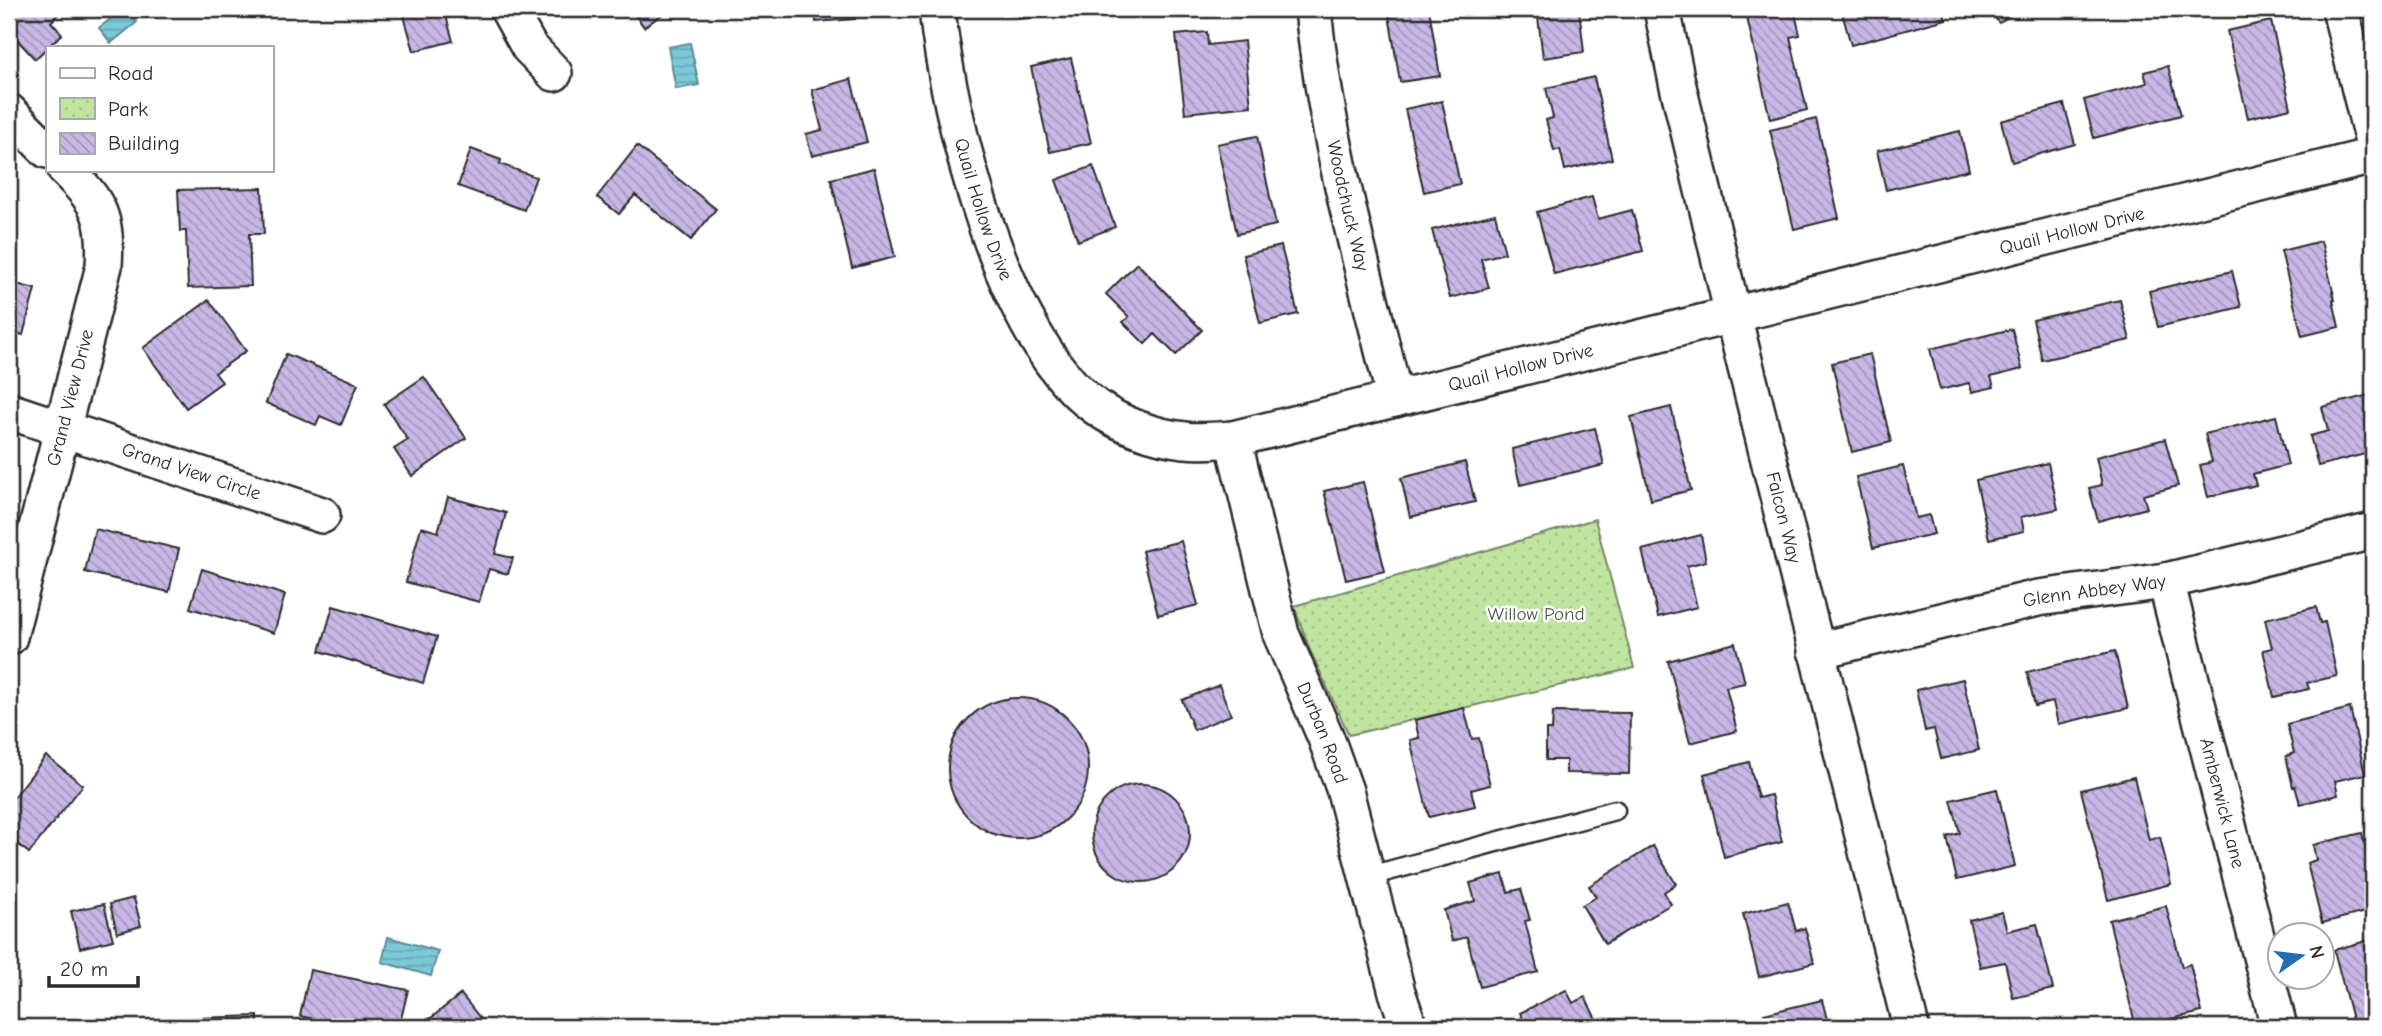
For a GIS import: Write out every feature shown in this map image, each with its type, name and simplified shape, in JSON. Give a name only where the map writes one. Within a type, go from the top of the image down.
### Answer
[{"type":"street","points":[[508,9],[529,47],[554,74]]},
{"type":"street","name":"Quail Hollow Drive","points":[[937,9],[956,117],[977,200],[1008,280],[1031,328],[1059,373],[1096,407],[1140,430],[1186,441],[1233,439],[2373,156]]},
{"type":"street","name":"Woodchuck Way","points":[[1313,9],[1331,126],[1352,227],[1395,400]]},
{"type":"street","name":"Falcon Way","points":[[1662,9],[1733,315],[1911,1027]]},
{"type":"street","points":[[2340,9],[2373,142]]},
{"type":"street","points":[[9,112],[46,149]]},
{"type":"street","name":"Grand View Drive","points":[[9,637],[104,266],[106,236],[98,208],[82,185],[68,172]]},
{"type":"street","name":"Grand View Circle","points":[[9,411],[321,515]]},
{"type":"street","name":"Durban Road","points":[[1233,439],[1281,634],[1336,764],[1397,992],[1409,1027]]},
{"type":"street","name":"Glenn Abbey Way","points":[[1816,651],[2038,598],[2166,581],[2373,531]]},
{"type":"street","name":"Amberwick Lane","points":[[2166,581],[2279,1027]]},
{"type":"lane","points":[[1366,877],[1615,810]]},
{"type":"green space","name":"Willow Pond","points":[[1595,519],[1634,668],[1349,735],[1310,650],[1294,606]]},
{"type":"water","points":[[123,9],[127,9],[137,22],[111,43],[99,28]]},
{"type":"water","points":[[690,43],[699,85],[676,89],[668,47]]},
{"type":"water","points":[[388,937],[438,951],[431,976],[382,962]]},
{"type":"building","points":[[9,9],[62,10],[51,22],[62,34],[35,59],[9,31]]},
{"type":"building","points":[[402,9],[444,9],[453,41],[414,51]]},
{"type":"building","points":[[631,9],[670,9],[644,27]]},
{"type":"building","points":[[815,9],[854,9],[855,19],[816,22]]},
{"type":"building","points":[[1018,9],[1067,9],[1067,14],[1019,19]]},
{"type":"building","points":[[1388,9],[1429,9],[1440,76],[1400,82]]},
{"type":"building","points":[[1537,9],[1579,9],[1584,52],[1543,58]]},
{"type":"building","points":[[1745,9],[1794,9],[1800,35],[1790,37],[1807,110],[1770,119]]},
{"type":"building","points":[[1841,9],[1943,9],[1946,19],[1851,45]]},
{"type":"building","points":[[1988,9],[2019,9],[1999,23]]},
{"type":"building","points":[[2271,21],[2291,108],[2248,118],[2227,31]]},
{"type":"building","points":[[1207,32],[1208,45],[1244,41],[1251,106],[1185,113],[1176,35]]},
{"type":"building","points":[[1071,58],[1091,143],[1050,152],[1031,67]]},
{"type":"building","points":[[2168,66],[2181,115],[2094,138],[2084,100],[2147,83],[2144,72]]},
{"type":"building","points":[[1594,77],[1612,159],[1565,170],[1560,149],[1554,151],[1546,120],[1553,118],[1546,88]]},
{"type":"building","points":[[851,79],[867,142],[812,156],[806,134],[822,130],[812,90]]},
{"type":"building","points":[[1442,101],[1460,184],[1424,192],[1405,109]]},
{"type":"building","points":[[2064,104],[2075,144],[2012,162],[2001,121]]},
{"type":"building","points":[[1816,119],[1839,218],[1794,229],[1770,130]]},
{"type":"building","points":[[1960,131],[1969,170],[1886,190],[1877,151]]},
{"type":"building","points":[[1257,136],[1276,225],[1237,234],[1217,144]]},
{"type":"building","points":[[637,146],[716,209],[691,240],[635,195],[619,214],[597,197]]},
{"type":"building","points":[[471,149],[501,160],[500,164],[536,177],[524,210],[458,186]]},
{"type":"building","points":[[1093,166],[1115,227],[1078,241],[1056,180]]},
{"type":"building","points":[[874,168],[895,257],[852,268],[831,179]]},
{"type":"building","points":[[262,188],[264,234],[249,234],[251,286],[188,288],[186,231],[180,231],[178,190]]},
{"type":"building","points":[[1592,197],[1598,219],[1632,210],[1643,251],[1554,274],[1537,212]]},
{"type":"building","points":[[1495,214],[1505,253],[1481,259],[1489,288],[1450,298],[1432,230]]},
{"type":"building","points":[[2321,241],[2339,327],[2302,336],[2281,251]]},
{"type":"building","points":[[1281,246],[1298,314],[1260,323],[1243,255]]},
{"type":"building","points":[[1137,263],[1202,330],[1176,355],[1155,334],[1145,344],[1123,322],[1129,317],[1106,294]]},
{"type":"building","points":[[2232,271],[2241,307],[2158,327],[2149,291]]},
{"type":"building","points":[[9,282],[35,289],[23,335],[9,331]]},
{"type":"building","points":[[209,300],[246,351],[215,373],[222,382],[186,408],[143,348]]},
{"type":"building","points":[[2120,300],[2130,340],[2042,360],[2033,320]]},
{"type":"building","points":[[2012,329],[2022,369],[1991,377],[1994,387],[1972,392],[1969,383],[1940,390],[1930,349]]},
{"type":"building","points":[[286,354],[358,384],[341,425],[320,416],[316,425],[266,403]]},
{"type":"building","points":[[1870,354],[1891,442],[1852,452],[1832,363]]},
{"type":"building","points":[[424,377],[466,438],[412,476],[394,449],[408,440],[384,404]]},
{"type":"building","points":[[2373,394],[2373,452],[2318,466],[2310,436],[2328,431],[2322,407]]},
{"type":"building","points":[[1671,407],[1691,490],[1651,500],[1631,417]]},
{"type":"building","points":[[2276,416],[2288,465],[2253,474],[2256,485],[2208,497],[2200,465],[2212,462],[2205,434]]},
{"type":"building","points":[[1595,428],[1604,465],[1520,485],[1512,449]]},
{"type":"building","points":[[2165,439],[2178,486],[2143,495],[2147,508],[2098,521],[2089,488],[2102,485],[2096,457]]},
{"type":"building","points":[[1465,462],[1475,502],[1410,517],[1401,478]]},
{"type":"building","points":[[2048,463],[2058,509],[2021,517],[2024,531],[1989,539],[1976,480]]},
{"type":"building","points":[[1903,466],[1916,518],[1929,515],[1934,534],[1873,548],[1856,477]]},
{"type":"building","points":[[1363,482],[1385,571],[1346,580],[1324,491]]},
{"type":"building","points":[[448,497],[506,513],[495,554],[513,558],[508,574],[489,569],[479,602],[406,582],[421,527],[438,532]]},
{"type":"building","points":[[95,529],[179,549],[169,592],[85,572]]},
{"type":"building","points":[[1701,535],[1706,561],[1687,566],[1697,607],[1658,617],[1642,550]]},
{"type":"building","points":[[1181,541],[1198,605],[1158,615],[1142,551]]},
{"type":"building","points":[[202,569],[285,595],[274,633],[190,608]]},
{"type":"building","points":[[333,606],[437,637],[423,683],[320,651]]},
{"type":"building","points":[[2316,607],[2320,623],[2325,622],[2337,676],[2307,683],[2309,689],[2274,697],[2263,650],[2272,648],[2265,619]]},
{"type":"building","points":[[1735,643],[1745,683],[1726,687],[1737,731],[1690,743],[1668,661]]},
{"type":"building","points":[[2115,651],[2128,708],[2058,724],[2053,702],[2035,706],[2027,672]]},
{"type":"building","points":[[1963,679],[1979,750],[1941,759],[1934,729],[1925,731],[1916,690]]},
{"type":"building","points":[[1219,685],[1231,715],[1194,730],[1182,700]]},
{"type":"building","points":[[1018,698],[1045,704],[1067,719],[1082,741],[1088,768],[1082,795],[1067,817],[1045,832],[1018,838],[991,832],[969,817],[954,795],[948,768],[954,741],[969,719],[991,704]]},
{"type":"building","points":[[1464,708],[1472,739],[1479,738],[1490,785],[1471,790],[1475,806],[1429,817],[1410,740],[1419,738],[1415,720]]},
{"type":"building","points":[[2350,708],[2365,774],[2335,781],[2338,795],[2300,804],[2286,756],[2294,753],[2287,724]]},
{"type":"building","points":[[1553,712],[1630,713],[1629,774],[1566,773],[1566,760],[1546,760],[1546,730],[1552,730]]},
{"type":"building","points":[[46,756],[83,785],[29,853],[9,837],[9,804]]},
{"type":"building","points":[[1749,762],[1758,798],[1771,795],[1782,842],[1724,857],[1704,774]]},
{"type":"building","points":[[2134,777],[2149,840],[2160,837],[2171,884],[2108,900],[2081,790]]},
{"type":"building","points":[[1141,784],[1160,787],[1176,798],[1187,814],[1190,833],[1187,852],[1176,868],[1160,879],[1141,882],[1122,879],[1106,868],[1095,852],[1092,833],[1095,814],[1106,798],[1122,787]]},
{"type":"building","points":[[1997,789],[2015,866],[1957,880],[1947,837],[1960,833],[1951,800]]},
{"type":"building","points":[[2362,833],[2373,878],[2373,910],[2334,920],[2321,920],[2307,863],[2316,860],[2313,845]]},
{"type":"building","points":[[1653,846],[1676,884],[1664,892],[1671,904],[1605,944],[1582,905],[1596,897],[1589,886]]},
{"type":"building","points":[[1503,874],[1508,892],[1521,889],[1530,920],[1525,921],[1538,972],[1480,987],[1467,937],[1452,941],[1444,910],[1475,901],[1470,883]]},
{"type":"building","points":[[134,898],[141,926],[117,933],[110,904]]},
{"type":"building","points":[[1788,902],[1796,931],[1805,928],[1814,963],[1759,977],[1743,914]]},
{"type":"building","points":[[104,904],[113,940],[80,948],[71,911]]},
{"type":"building","points":[[2166,906],[2182,967],[2190,964],[2202,1012],[2136,1027],[2109,920]]},
{"type":"building","points":[[2002,912],[2007,931],[2037,924],[2053,989],[2013,998],[2005,962],[1980,967],[1969,920]]},
{"type":"building","points":[[2373,939],[2373,1027],[2354,1027],[2336,949]]},
{"type":"building","points":[[310,970],[408,990],[399,1027],[350,1027],[300,1016]]},
{"type":"building","points":[[1566,990],[1573,1003],[1585,997],[1600,1027],[1527,1027],[1520,1013]]},
{"type":"building","points":[[461,994],[487,1027],[421,1026]]},
{"type":"building","points":[[1822,1000],[1829,1027],[1768,1027],[1764,1014]]},
{"type":"building","points":[[258,1016],[258,1027],[166,1027],[166,1019]]}]
